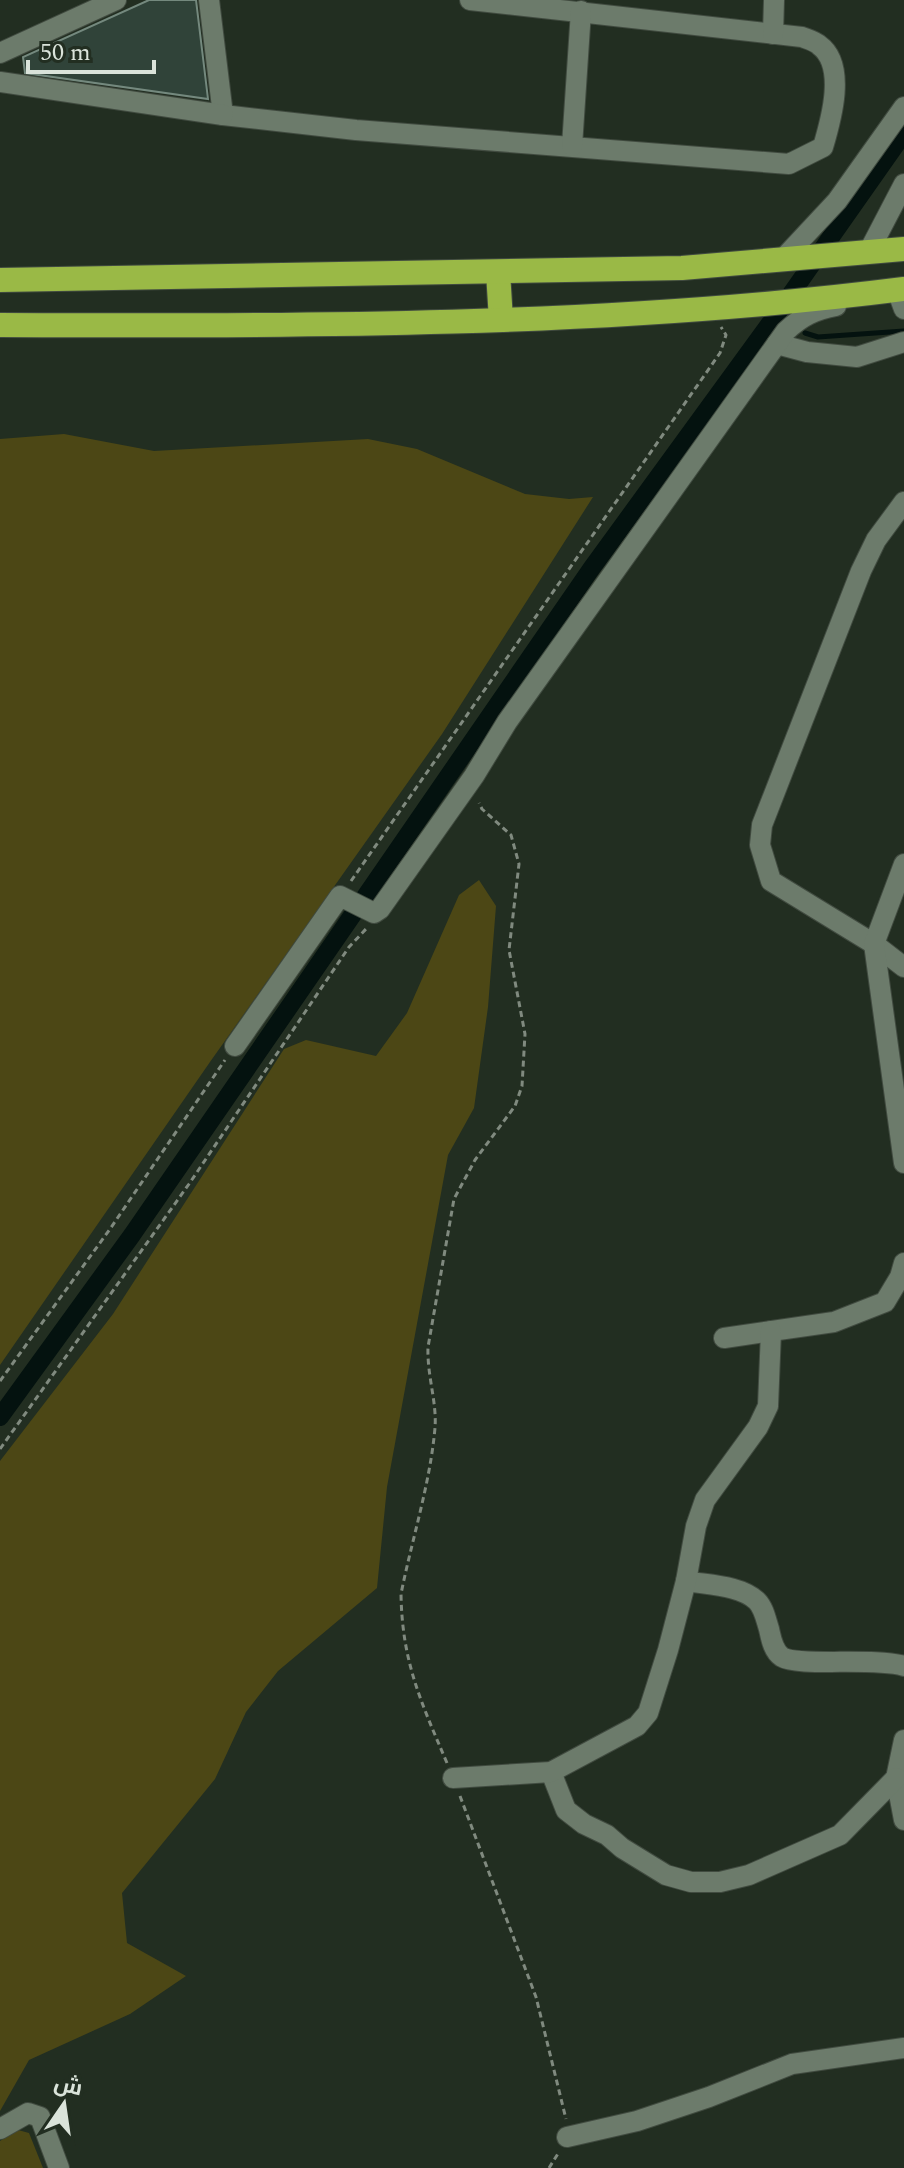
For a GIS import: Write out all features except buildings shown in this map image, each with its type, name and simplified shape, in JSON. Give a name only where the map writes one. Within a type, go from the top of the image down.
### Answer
[{"type":"highway","points":[[0,280],[682,268],[904,249]]},
{"type":"highway","points":[[498,272],[501,320]]},
{"type":"highway","points":[[0,325],[349,325],[707,308],[836,295],[901,297]]},
{"type":"street","points":[[0,53],[116,0]]},
{"type":"street","points":[[209,0],[223,115]]},
{"type":"street","points":[[0,82],[223,115],[356,130],[789,164],[823,147],[835,106],[832,60],[820,45],[802,37],[470,0]]},
{"type":"street","points":[[773,34],[774,0]]},
{"type":"street","points":[[572,146],[581,11]]},
{"type":"street","points":[[791,260],[904,107]]},
{"type":"street","points":[[857,254],[904,184]]},
{"type":"street","points":[[235,1046],[474,776],[507,722],[794,324],[813,311],[901,297]]},
{"type":"street","points":[[777,344],[807,352],[857,357],[904,342]]},
{"type":"street","points":[[904,502],[876,540],[861,571],[762,825],[760,845],[771,881],[874,944],[904,967]]},
{"type":"street","points":[[904,864],[874,944],[904,1163]]},
{"type":"street","points":[[724,1338],[834,1322],[885,1302],[900,1277],[904,1263]]},
{"type":"street","points":[[453,1778],[551,1772],[637,1726],[648,1713],[668,1650],[696,1526],[705,1500],[758,1427],[768,1406],[771,1331]]},
{"type":"street","points":[[686,1581],[742,1592],[757,1601],[774,1646],[782,1657],[800,1661],[884,1660],[904,1666]]},
{"type":"street","points":[[904,1740],[896,1778],[904,1820]]},
{"type":"street","points":[[551,1772],[566,1810],[666,1875],[691,1882],[720,1882],[749,1875],[840,1835],[896,1778]]},
{"type":"street","points":[[567,2137],[652,2116],[792,2064],[904,2048]]},
{"type":"street","points":[[0,2129],[28,2113],[40,2117],[59,2168]]},
{"type":"path","points":[[0,1449],[189,1184],[349,947],[360,904],[720,353],[726,335],[707,308]]},
{"type":"path","points":[[474,776],[475,795],[482,809],[511,835],[519,864],[509,950],[525,1034],[522,1086],[515,1106],[475,1160],[454,1199],[428,1347],[427,1370],[435,1425],[429,1472],[401,1594],[405,1650],[414,1685],[453,1778],[536,1997],[563,2106],[567,2137],[549,2168]]},
{"type":"path","points":[[0,1381],[110,1229],[235,1046]]},
{"type":"shaded area","points":[[64,434],[154,451],[368,439],[417,449],[525,494],[569,499],[593,497],[442,734],[0,1365],[0,439]]},
{"type":"shaded area","points":[[479,880],[496,906],[488,1007],[474,1108],[448,1155],[387,1487],[377,1588],[278,1671],[246,1712],[215,1779],[122,1893],[127,1943],[186,1976],[130,2014],[29,2060],[0,2111],[0,1461],[113,1314],[284,1049],[306,1040],[376,1056],[407,1013],[459,895]]},
{"type":"shaded area","points":[[18,2130],[29,2133],[43,2168],[0,2168],[0,2141]]},
{"type":"waterway","points":[[0,1417],[132,1235],[591,569],[904,133]]},
{"type":"waterway","points":[[805,333],[818,337],[904,331]]}]
